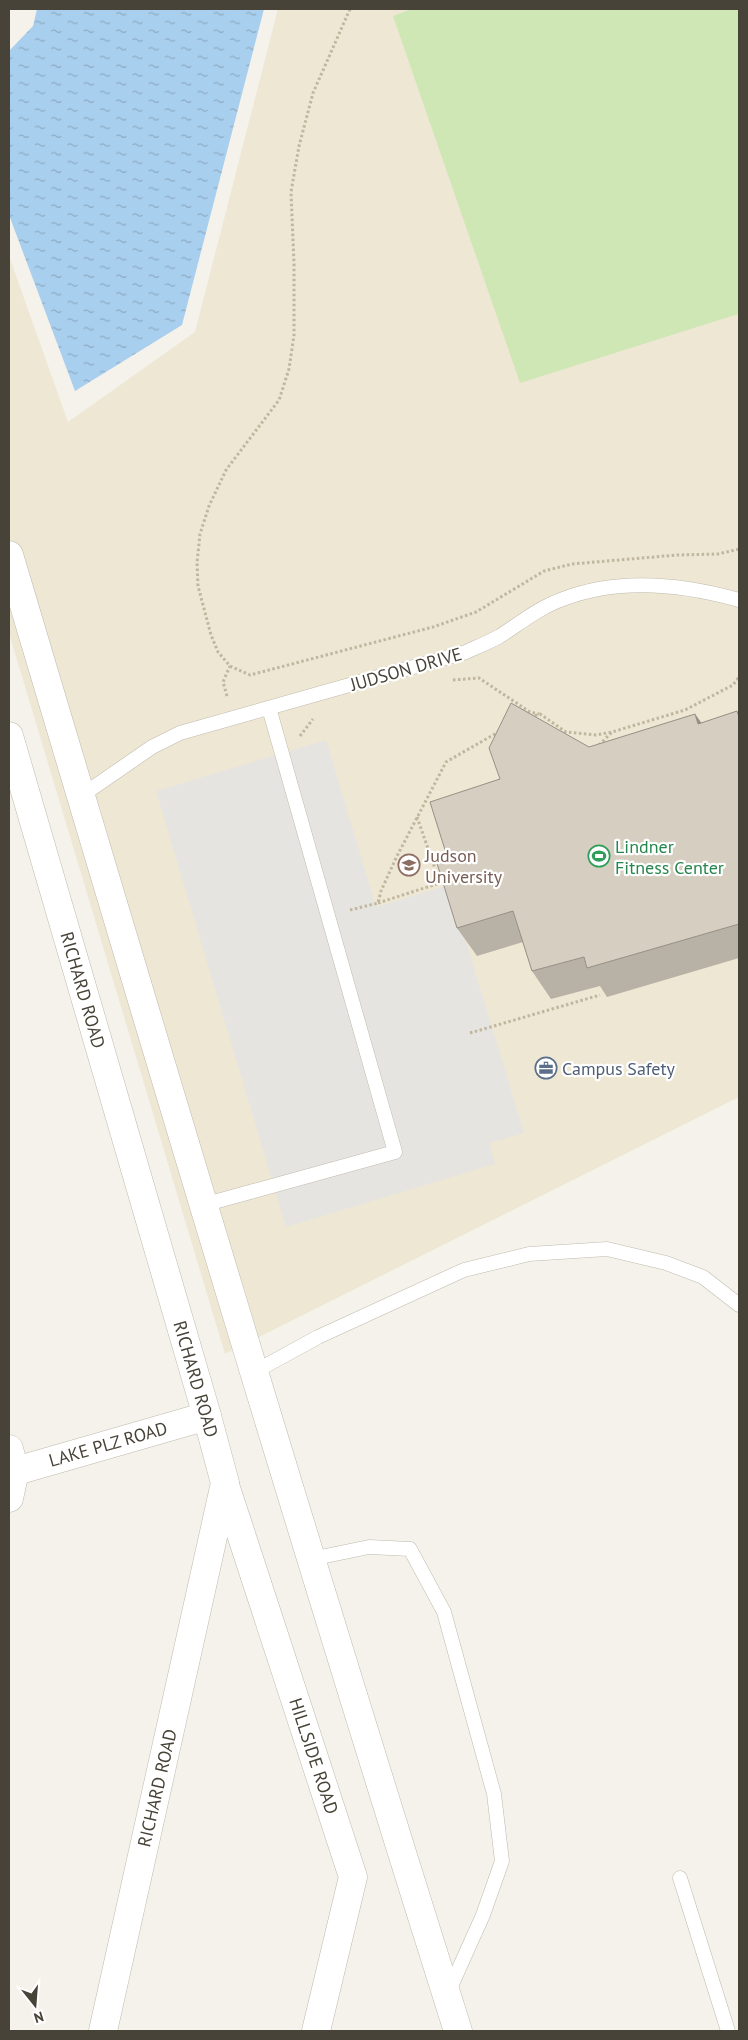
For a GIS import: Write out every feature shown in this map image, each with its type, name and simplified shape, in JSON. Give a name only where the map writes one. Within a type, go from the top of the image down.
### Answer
[{"type":"street","points":[[9,555],[203,1205],[458,2031]]},
{"type":"street","name":"RICHARD ROAD","points":[[9,736],[225,1483],[103,2031]]},
{"type":"street","name":"LAKE PLZ ROAD","points":[[11,1464],[207,1416]]},
{"type":"street","points":[[9,1498],[11,1464]]},
{"type":"street","name":"HILLSIDE ROAD","points":[[225,1483],[353,1877],[316,2031]]},
{"type":"lane","name":"JUDSON DRIVE","points":[[81,796],[152,747],[180,733],[466,652],[498,637],[532,615],[563,599],[601,589],[638,584],[711,592],[739,600]]},
{"type":"lane","points":[[203,1205],[395,1152],[268,708]]},
{"type":"lane","points":[[254,1372],[318,1337],[464,1270],[529,1254],[607,1249],[658,1261],[703,1277],[739,1305]]},
{"type":"lane","points":[[311,1558],[369,1547],[410,1549],[444,1612],[494,1794],[502,1860],[483,1915],[447,1996]]},
{"type":"lane","points":[[680,1878],[728,2031]]},
{"type":"path","points":[[350,9],[313,92],[299,146],[291,192],[294,335],[289,369],[278,400],[226,470],[209,506],[200,534],[197,563],[198,586],[211,635],[218,652],[230,666],[250,675],[433,627],[476,612],[544,572],[572,564],[677,554],[718,554],[739,549]]},
{"type":"path","points":[[227,697],[223,682],[230,666]]},
{"type":"path","points":[[450,681],[479,678],[530,712],[540,714],[566,732],[596,735],[685,710],[733,685],[739,677]]},
{"type":"path","points":[[522,719],[540,714]]},
{"type":"path","points":[[300,744],[299,736],[315,717]]},
{"type":"path","points":[[378,904],[381,891],[417,816],[446,762],[505,728]]},
{"type":"path","points":[[598,746],[612,732]]},
{"type":"path","points":[[417,816],[440,883]]},
{"type":"path","points":[[327,916],[378,904],[454,880]]},
{"type":"path","points":[[470,1033],[600,995]]},
{"type":"shaded area","name":"Judson University","points":[[278,9],[739,9],[739,1097],[225,1354],[9,633],[9,256],[68,422],[195,332]]},
{"type":"shaded area","points":[[326,740],[376,907],[449,885],[524,1133],[489,1143],[495,1164],[286,1227],[156,791]]},
{"type":"green space","points":[[412,9],[739,9],[739,316],[738,314],[520,383],[393,16]]},
{"type":"water","points":[[37,9],[264,9],[182,325],[75,391],[9,215],[9,51],[33,26]]},
{"type":"building","name":"Lindner Fitness Center","points":[[511,703],[589,747],[695,714],[698,724],[737,711],[739,717],[739,924],[587,968],[584,957],[532,971],[513,911],[457,928],[435,857],[446,853],[430,802],[500,779],[489,748]]},
{"type":"place","name":"Lindner Fitness Center","points":[[599,856]]},
{"type":"place","name":"Judson University","points":[[409,865]]},
{"type":"place","name":"Campus Safety","points":[[546,1068]]}]
